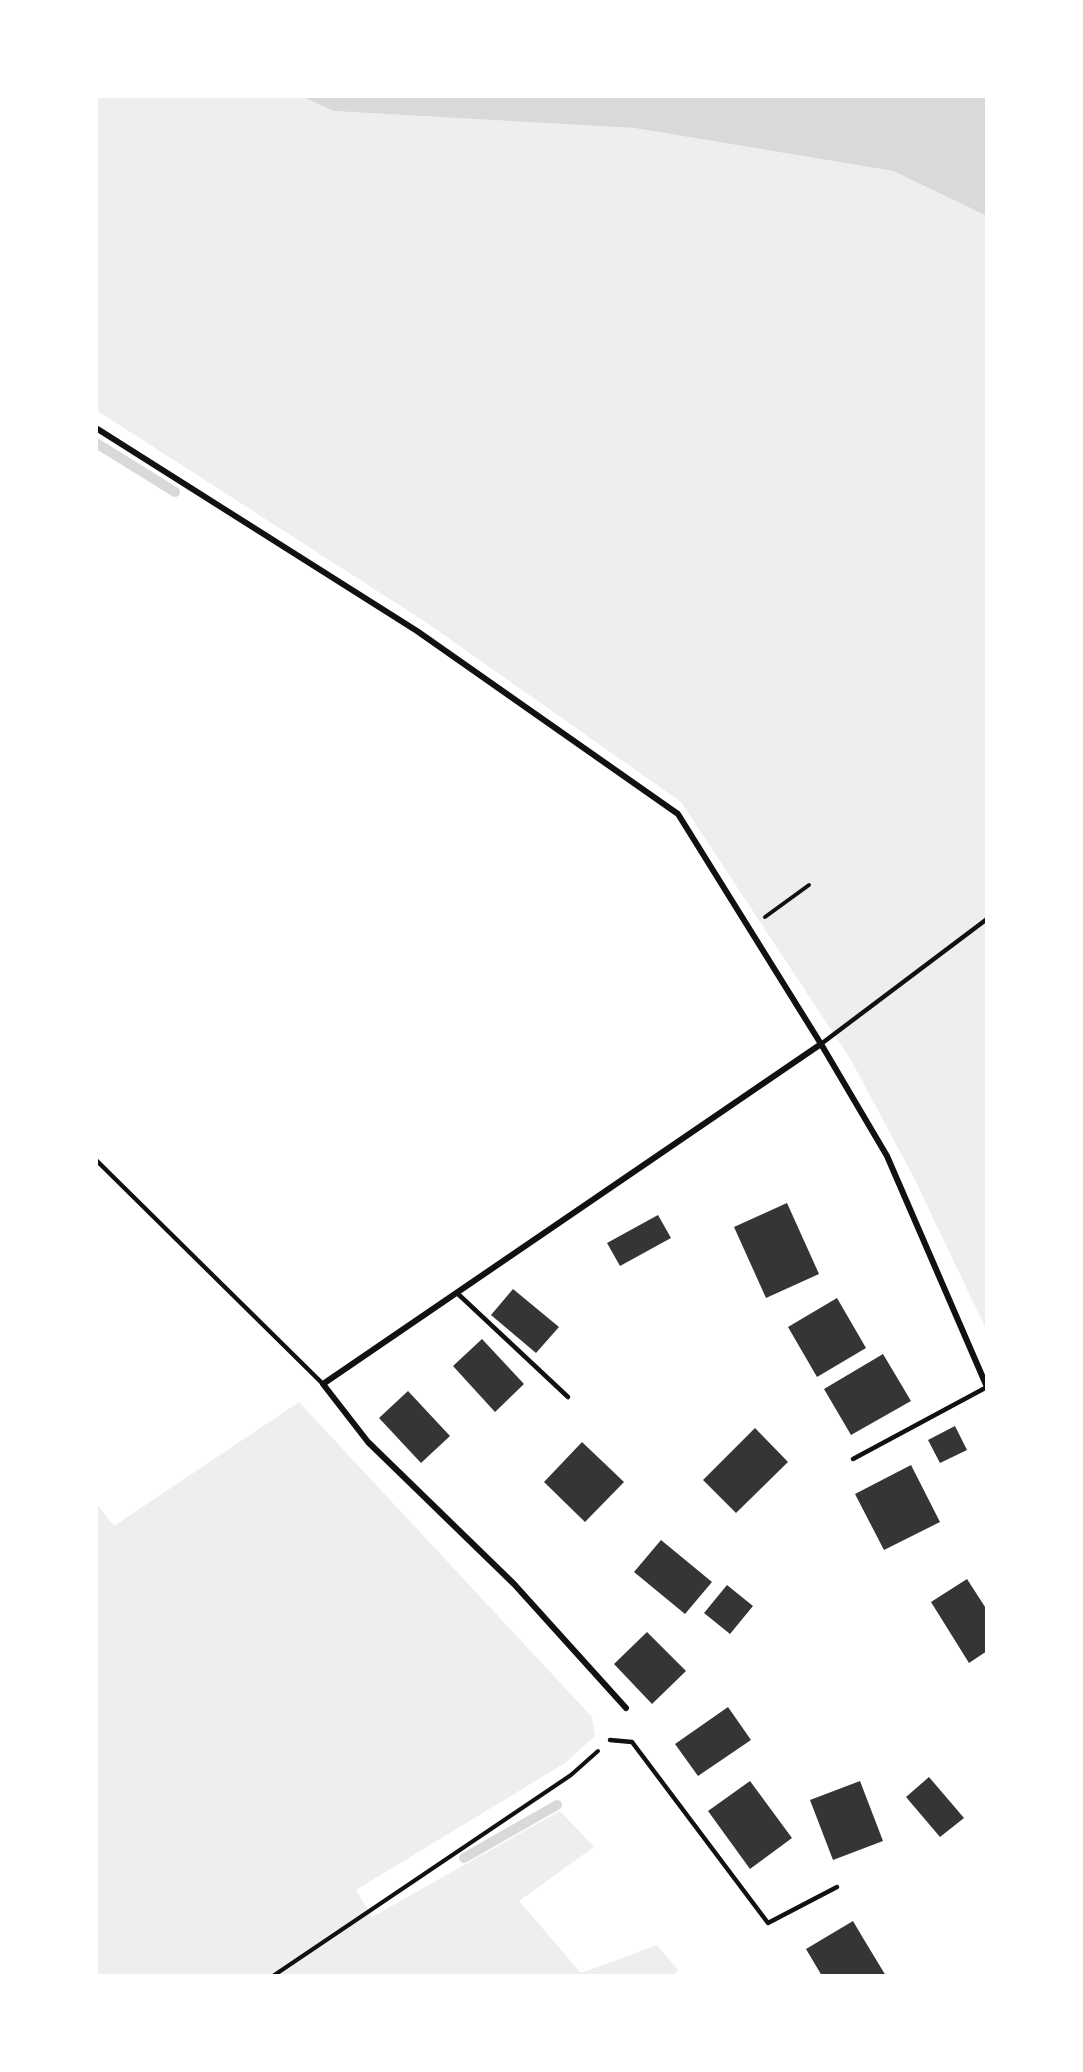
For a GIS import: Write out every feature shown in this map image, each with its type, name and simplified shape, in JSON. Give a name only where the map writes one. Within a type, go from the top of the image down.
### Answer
[{"type":"street","points":[[96,428],[417,631],[678,814],[888,1156],[987,1387]]},
{"type":"street","points":[[626,1708],[514,1584],[368,1442],[323,1384],[821,1044]]},
{"type":"lane","points":[[821,1044],[987,919]]},
{"type":"lane","points":[[96,1160],[323,1384]]},
{"type":"lane","points":[[457,1293],[568,1397]]},
{"type":"lane","points":[[853,1460],[987,1387]]},
{"type":"lane","points":[[610,1740],[632,1742],[768,1923],[837,1887]]},
{"type":"path","points":[[749,928],[809,885]]},
{"type":"path","points":[[273,1976],[571,1775],[610,1740]]},
{"type":"shaded area","points":[[96,96],[301,96],[333,111],[634,128],[893,171],[987,216],[987,1331],[914,1178],[851,1060],[681,802],[427,623],[96,410]]},
{"type":"shaded area","points":[[301,96],[987,96],[987,216],[893,171],[634,128],[333,111]]},
{"type":"shaded area","points":[[299,1402],[592,1717],[595,1736],[565,1763],[356,1890],[372,1917],[560,1811],[594,1847],[519,1901],[581,1973],[657,1945],[678,1970],[674,1976],[96,1976],[96,1503],[114,1526]]},
{"type":"building","points":[[787,1203],[819,1274],[766,1298],[734,1227]]},
{"type":"building","points":[[658,1215],[671,1238],[620,1266],[607,1243]]},
{"type":"building","points":[[513,1289],[559,1327],[536,1353],[491,1315]]},
{"type":"building","points":[[837,1298],[866,1348],[817,1377],[788,1327]]},
{"type":"building","points":[[482,1339],[524,1384],[495,1412],[453,1366]]},
{"type":"building","points":[[883,1354],[911,1401],[851,1435],[824,1389]]},
{"type":"building","points":[[408,1391],[450,1436],[421,1463],[379,1418]]},
{"type":"building","points":[[955,1426],[967,1450],[940,1463],[928,1440]]},
{"type":"building","points":[[755,1428],[788,1462],[736,1513],[703,1480]]},
{"type":"building","points":[[582,1442],[624,1482],[585,1522],[544,1482]]},
{"type":"building","points":[[911,1465],[940,1522],[884,1550],[855,1494]]},
{"type":"building","points":[[661,1540],[712,1582],[685,1614],[634,1572]]},
{"type":"building","points":[[967,1579],[987,1610],[987,1651],[969,1663],[931,1602]]},
{"type":"building","points":[[727,1585],[753,1606],[730,1634],[704,1613]]},
{"type":"building","points":[[647,1632],[686,1671],[652,1704],[614,1664]]},
{"type":"building","points":[[728,1707],[751,1740],[698,1776],[675,1744]]},
{"type":"building","points":[[929,1777],[964,1818],[940,1837],[906,1797]]},
{"type":"building","points":[[750,1781],[792,1838],[750,1869],[708,1811]]},
{"type":"building","points":[[860,1781],[883,1841],[833,1860],[810,1800]]},
{"type":"building","points":[[853,1921],[886,1976],[822,1976],[806,1949]]},
{"type":"waterway","points":[[96,443],[175,492]]},
{"type":"waterway","points":[[464,1858],[557,1805]]}]
